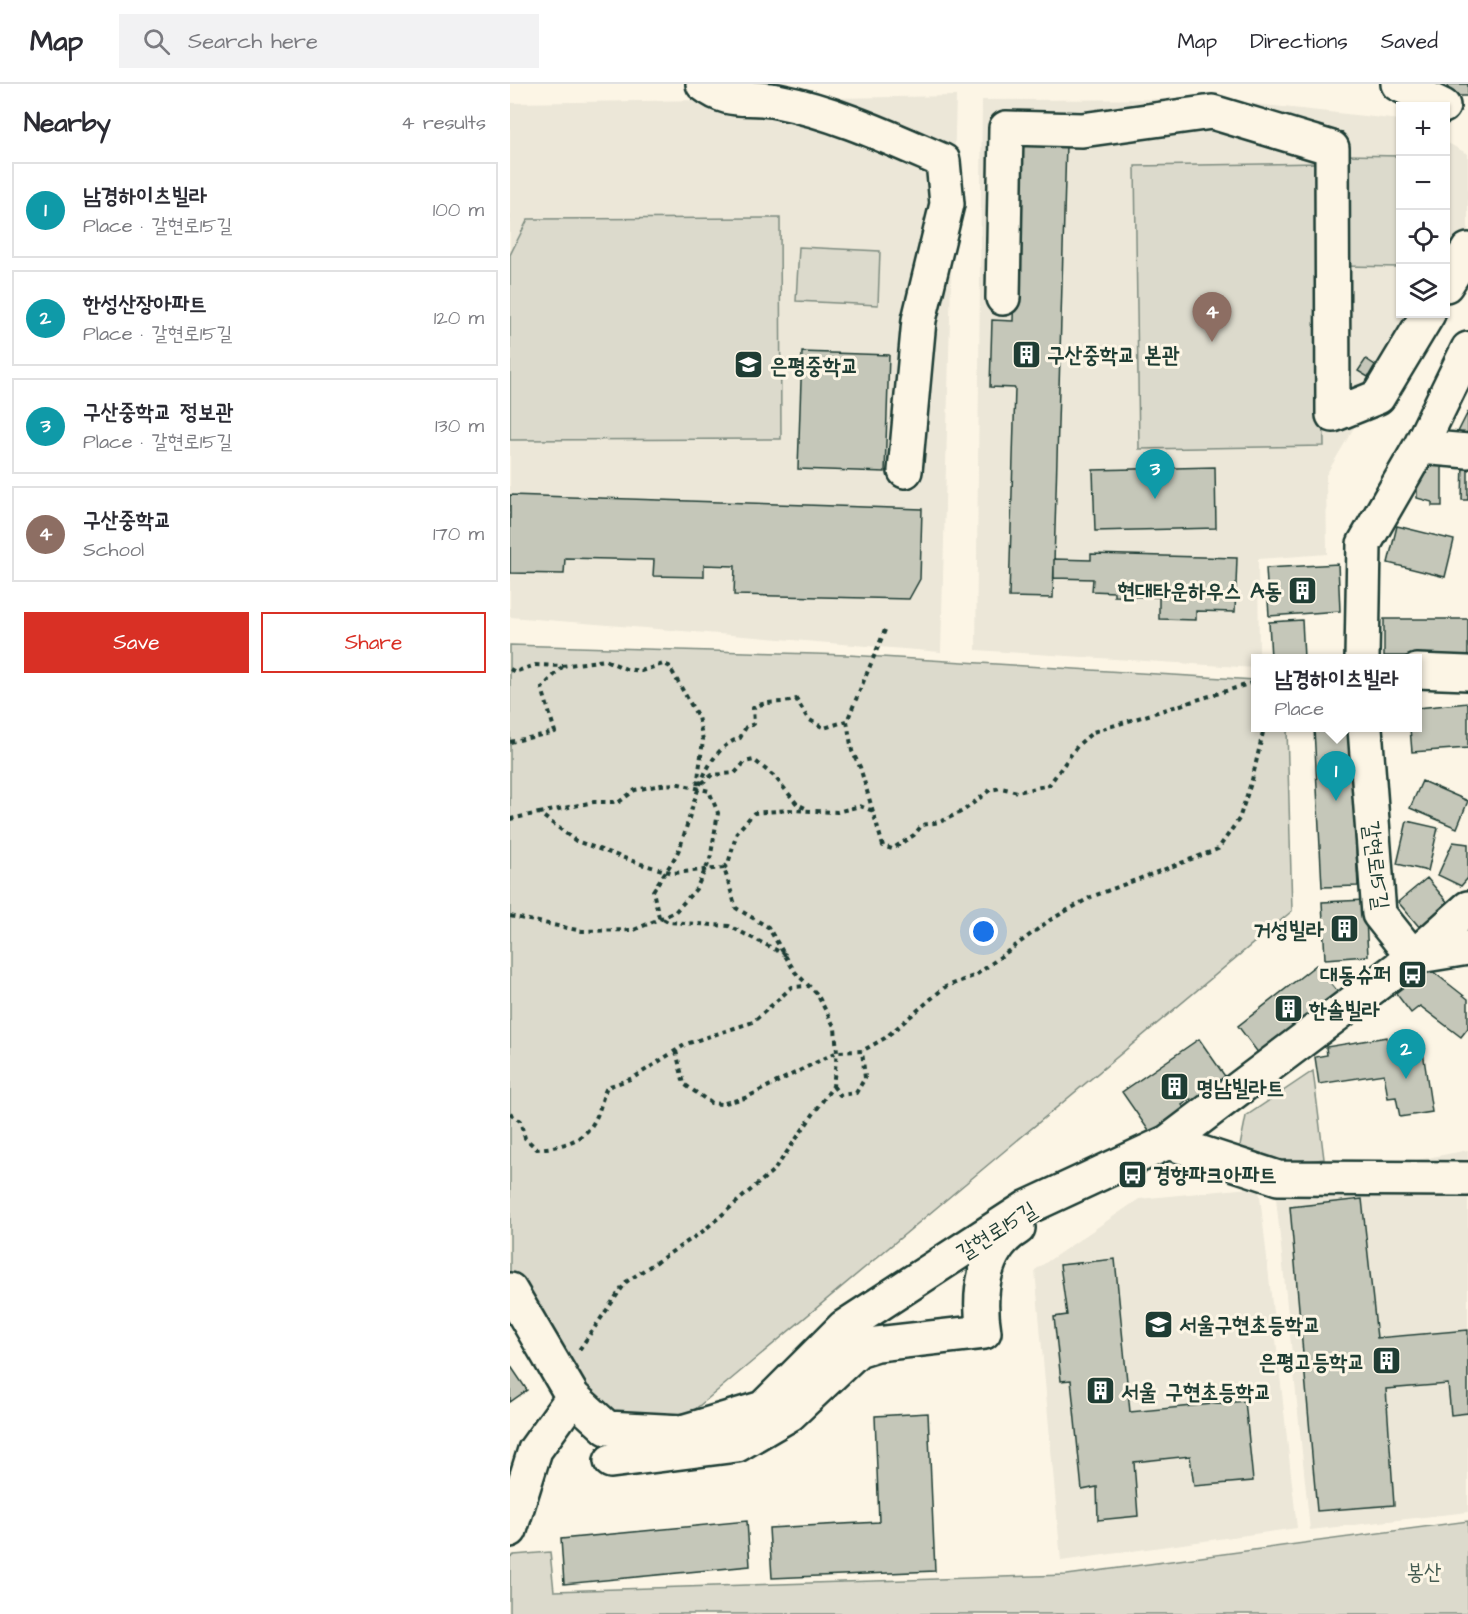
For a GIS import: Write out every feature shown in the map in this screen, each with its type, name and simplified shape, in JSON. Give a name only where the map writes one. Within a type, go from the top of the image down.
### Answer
[{"type":"street","points":[[703,84],[719,96],[777,101],[865,127],[943,161],[946,204],[919,320],[906,471]]},
{"type":"street","points":[[1398,84],[1434,102]]},
{"type":"street","points":[[1450,110],[1468,119]]},
{"type":"street","points":[[1003,298],[1006,128],[1082,130],[1212,112],[1332,148],[1334,415],[1378,397],[1426,318]]},
{"type":"street","points":[[1450,279],[1468,250]]},
{"type":"street","points":[[1362,654],[1364,544],[1420,447],[1468,349]]},
{"type":"street","points":[[1420,447],[1468,451]]},
{"type":"street","points":[[1422,671],[1468,673]]},
{"type":"street","name":"갈현로15길","points":[[1365,732],[1379,914],[1413,957]]},
{"type":"street","name":"갈현로15길","points":[[510,1290],[573,1397],[607,1428],[682,1432],[763,1408],[844,1327],[1028,1207],[1167,1142],[1413,957],[1468,908]]},
{"type":"street","points":[[1413,957],[1468,948]]},
{"type":"street","points":[[1167,1142],[1278,1178],[1468,1179]]},
{"type":"street","points":[[611,1461],[737,1445],[790,1414],[858,1350],[877,1344],[984,1332],[980,1307],[988,1260],[1012,1232],[1056,1206],[1084,1181]]},
{"type":"street","points":[[510,1530],[535,1450],[573,1397]]},
{"type":"path","points":[[885,630],[847,721],[852,751],[883,846],[892,849],[914,835],[922,825],[940,822],[963,811],[990,790],[1001,788],[1018,792],[1049,785],[1078,745],[1093,732],[1251,683]]},
{"type":"path","points":[[510,669],[515,672],[535,665],[562,666],[605,660],[626,669],[641,670],[663,664],[669,666],[698,717],[703,740],[697,788],[679,849],[653,891],[654,904],[659,917],[668,922],[729,926],[786,955]]},
{"type":"path","points":[[510,742],[555,732],[542,688],[562,666]]},
{"type":"path","points":[[697,788],[721,751],[732,740],[740,738],[746,727],[754,724],[753,708],[762,703],[778,700],[787,703],[796,699],[808,720],[824,728],[847,721]]},
{"type":"path","points":[[676,1051],[684,1084],[711,1104],[721,1104],[745,1098],[837,1052],[862,1051],[885,1038],[945,987],[976,975],[1050,920],[1091,897],[1218,849],[1239,819],[1252,780],[1263,732]]},
{"type":"path","points":[[697,788],[712,775],[735,773],[745,762],[754,760],[776,777],[796,804],[823,812]]},
{"type":"path","points":[[510,819],[594,802],[619,802],[635,790],[661,785],[709,791],[718,813],[707,869],[696,889],[675,912],[659,917],[634,930],[582,931],[510,916]]},
{"type":"path","points":[[539,813],[576,841],[673,873],[724,868],[728,864],[737,832],[754,813],[789,810],[823,812],[861,807],[873,812]]},
{"type":"path","points":[[577,1356],[626,1282],[702,1232],[775,1169],[833,1086],[837,1052],[835,1028],[817,994],[795,972],[768,927],[736,908],[724,868]]},
{"type":"path","points":[[510,1113],[520,1121],[525,1138],[537,1149],[565,1146],[585,1133],[597,1118],[607,1087],[633,1078],[686,1044],[753,1022],[792,987],[809,986]]},
{"type":"path","points":[[833,1086],[840,1095],[856,1093],[865,1078],[862,1051]]},
{"type":"shaded area","points":[[956,96],[941,652],[510,617],[510,103]]},
{"type":"shaded area","points":[[1210,99],[1396,120],[1396,318],[1419,318],[1326,475],[1327,554],[1258,559],[1259,654],[1251,654],[1251,668],[976,650],[982,100]]},
{"type":"shaded area","points":[[1450,144],[1468,154],[1468,235],[1450,266]]},
{"type":"shaded area","points":[[1468,1150],[1468,1512],[1310,1530],[1275,1188]]},
{"type":"shaded area","name":"서울구현초등학교","points":[[1259,1187],[1297,1528],[1061,1561],[1035,1270],[1139,1199]]},
{"type":"green space","points":[[1345,155],[1396,156],[1396,267],[1344,266]]},
{"type":"green space","points":[[1319,163],[1324,446],[1139,449],[1135,166]]},
{"type":"green space","points":[[780,218],[781,439],[510,440],[510,255],[528,219]]},
{"type":"green space","points":[[799,247],[880,251],[878,305],[796,301]]},
{"type":"green space","points":[[510,645],[848,655],[1251,680],[1251,732],[1287,732],[1292,911],[681,1421],[613,1415],[573,1397],[510,1290]]},
{"type":"green space","points":[[1313,1071],[1324,1159],[1235,1171],[1246,1116]]},
{"type":"green space","name":"봉산","points":[[1468,1521],[1468,1614],[510,1614],[510,1557],[514,1555],[550,1552],[554,1591],[1067,1575]]},
{"type":"building","points":[[1448,84],[1468,84],[1468,96],[1448,96]]},
{"type":"building","name":"구산중학교 본관","points":[[1018,143],[1066,144],[1053,598],[1009,597],[1015,388],[990,387],[992,320],[1013,321]]},
{"type":"building","points":[[802,352],[889,355],[885,472],[798,469]]},
{"type":"building","points":[[1366,359],[1375,365],[1368,377],[1358,371]]},
{"type":"building","points":[[1468,412],[1468,442],[1456,436]]},
{"type":"building","points":[[1463,461],[1468,461],[1468,500],[1462,500]]},
{"type":"building","points":[[1416,462],[1442,462],[1442,506],[1432,506],[1432,502],[1417,498],[1417,487],[1407,487]]},
{"type":"building","points":[[1215,467],[1216,528],[1095,531],[1093,470]]},
{"type":"building","points":[[510,495],[922,509],[920,579],[909,599],[734,595],[735,566],[704,565],[704,577],[653,576],[654,560],[565,558],[564,574],[510,573]]},
{"type":"building","points":[[1397,526],[1454,540],[1445,577],[1388,563]]},
{"type":"building","points":[[1091,554],[1237,558],[1235,612],[1196,611],[1196,620],[1159,619],[1159,597],[1114,596],[1114,592],[1092,591],[1093,579],[1054,578],[1054,559],[1091,560]]},
{"type":"building","name":"현대타운하우스 A동","points":[[1338,564],[1340,611],[1269,616],[1266,568]]},
{"type":"building","points":[[1384,619],[1468,619],[1468,656],[1384,654]]},
{"type":"building","points":[[1302,620],[1304,654],[1271,654],[1269,622]]},
{"type":"building","points":[[1468,703],[1468,748],[1412,752],[1410,732],[1422,732],[1422,708]]},
{"type":"building","points":[[1314,732],[1350,732],[1358,886],[1322,887]]},
{"type":"building","points":[[1422,781],[1468,801],[1457,828],[1410,808]]},
{"type":"building","points":[[1407,821],[1438,828],[1428,871],[1397,864]]},
{"type":"building","points":[[1453,842],[1468,844],[1468,878],[1461,886],[1438,875]]},
{"type":"building","points":[[1427,878],[1449,904],[1421,929],[1398,902]]},
{"type":"building","name":"거성빌라","points":[[1365,900],[1368,956],[1325,959],[1322,902]]},
{"type":"building","name":"한솔빌라","points":[[1316,965],[1338,992],[1259,1054],[1238,1026]]},
{"type":"building","points":[[1427,967],[1468,999],[1468,1028],[1461,1037],[1420,1006],[1411,1013],[1395,992]]},
{"type":"building","points":[[1387,1037],[1389,1050],[1422,1045],[1432,1112],[1400,1117],[1396,1097],[1388,1098],[1384,1074],[1319,1084],[1315,1057],[1327,1055],[1326,1047]]},
{"type":"building","name":"명남빌라트","points":[[1199,1039],[1229,1082],[1195,1105],[1191,1099],[1182,1105],[1186,1110],[1151,1134],[1122,1092]]},
{"type":"building","name":"은평고등학교","points":[[1362,1199],[1377,1338],[1468,1330],[1468,1413],[1451,1415],[1448,1384],[1386,1389],[1394,1505],[1317,1511],[1290,1207]]},
{"type":"building","name":"서울 구현초등학교","points":[[1115,1259],[1130,1412],[1245,1401],[1253,1481],[1194,1486],[1190,1456],[1134,1462],[1138,1516],[1098,1520],[1097,1487],[1082,1490],[1071,1380],[1061,1381],[1054,1317],[1067,1315],[1060,1265]]},
{"type":"building","points":[[510,1365],[527,1390],[510,1402]]},
{"type":"building","points":[[928,1413],[935,1571],[772,1578],[769,1528],[879,1522],[875,1416]]},
{"type":"building","points":[[747,1521],[750,1566],[564,1584],[561,1539]]},
{"type":"place","name":"구산중학교","points":[[1212,342]]},
{"type":"place","name":"구산중학교 본관","points":[[1026,354]]},
{"type":"place","name":"은평중학교","points":[[749,365]]},
{"type":"place","name":"구산중학교 정보관","points":[[1155,499]]},
{"type":"place","name":"현대타운하우스 A동","points":[[1303,590]]},
{"type":"place","name":"남경하이츠빌라","points":[[1336,801]]},
{"type":"place","name":"거성빌라","points":[[1345,929]]},
{"type":"place","name":"대동슈퍼","points":[[1412,974]]},
{"type":"place","name":"한솔빌라","points":[[1288,1009]]},
{"type":"place","name":"한성산장아파트","points":[[1406,1079]]},
{"type":"place","name":"명남빌라트","points":[[1175,1087]]},
{"type":"place","name":"경향파크아파트","points":[[1132,1174]]},
{"type":"place","name":"서울구현초등학교","points":[[1158,1324]]},
{"type":"place","name":"은평고등학교","points":[[1386,1361]]},
{"type":"place","name":"서울 구현초등학교","points":[[1100,1391]]}]
